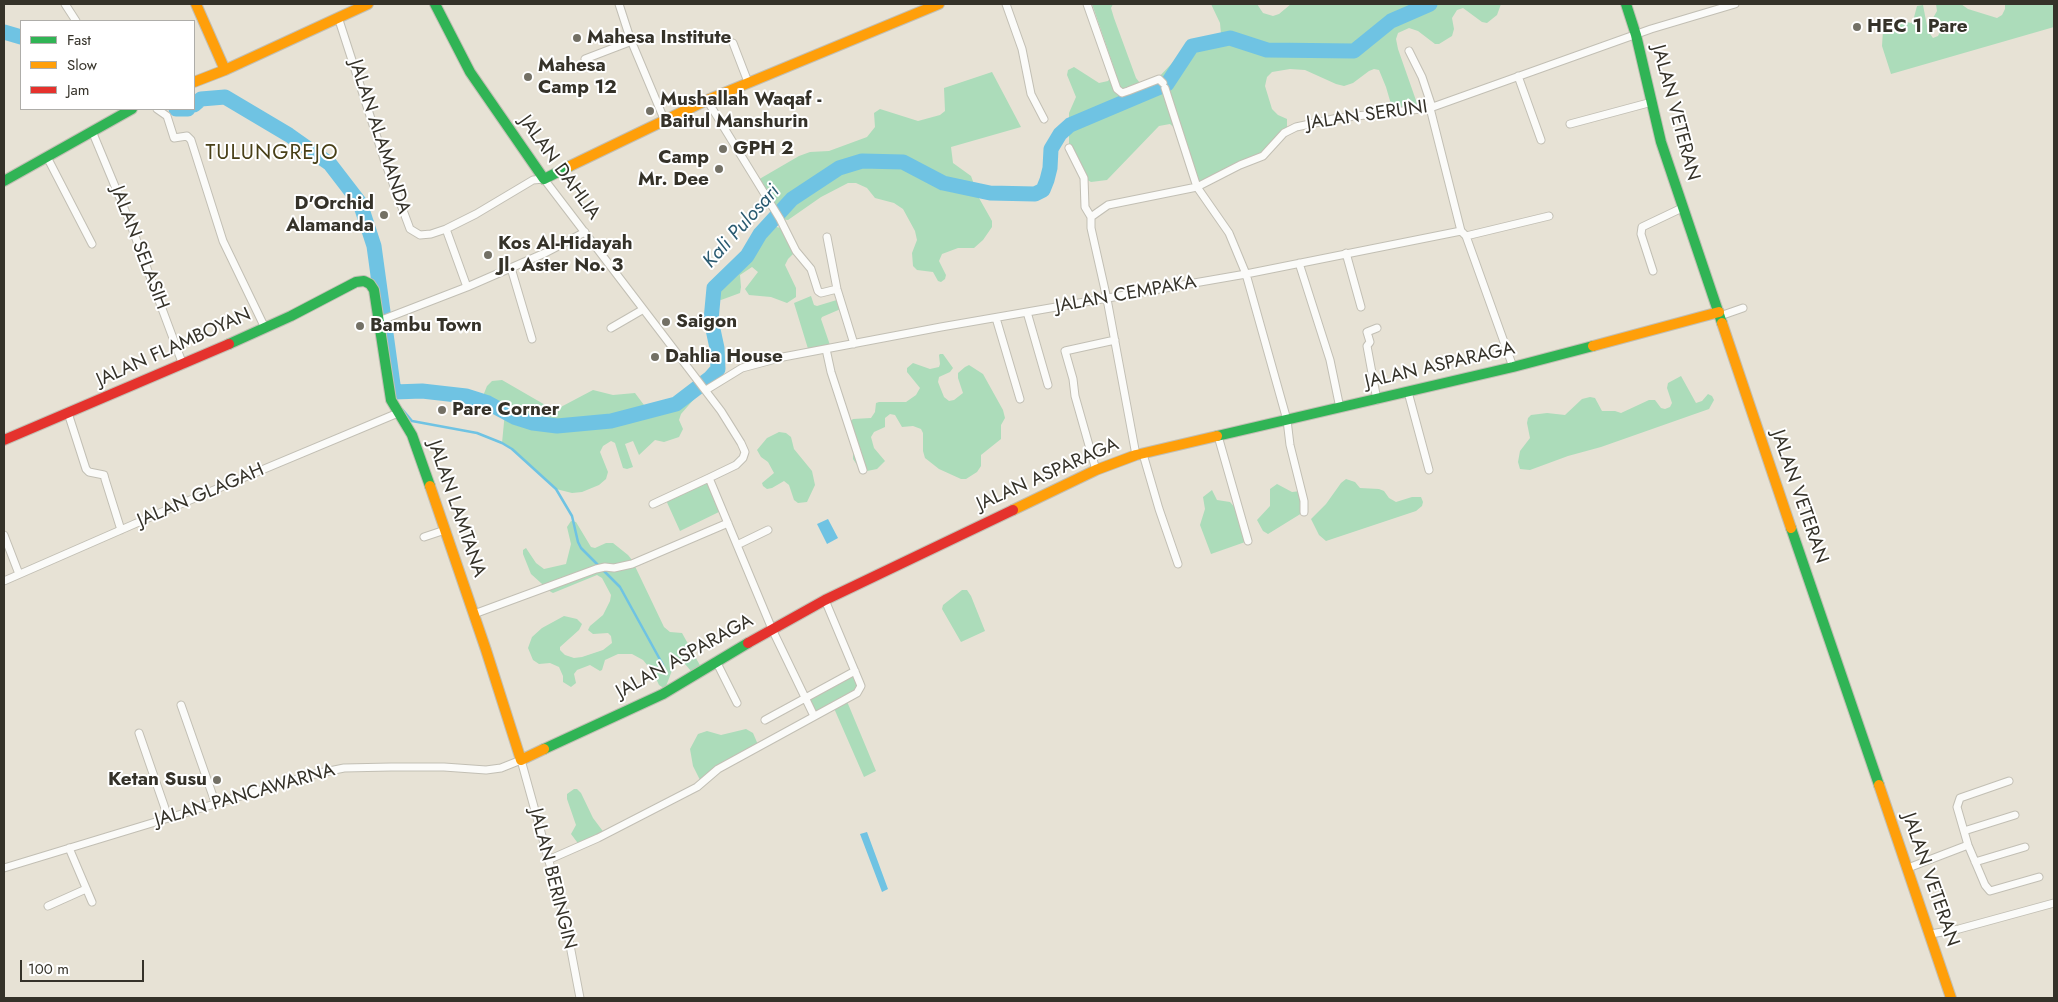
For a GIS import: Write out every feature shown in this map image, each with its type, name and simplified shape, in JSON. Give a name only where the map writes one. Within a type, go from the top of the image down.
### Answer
[{"type":"street","points":[[65,4],[75,20]]},
{"type":"street","points":[[196,4],[225,70]]},
{"type":"street","points":[[195,82],[225,70],[368,4]]},
{"type":"street","name":"JALAN DAHLIA","points":[[435,4],[470,72],[544,179],[642,310],[702,385],[742,443],[745,452],[743,458],[736,465],[709,478]]},
{"type":"street","points":[[619,4],[664,119]]},
{"type":"street","points":[[544,179],[706,100],[939,4]]},
{"type":"street","points":[[1006,4],[1022,49],[1031,94],[1044,119]]},
{"type":"street","points":[[1088,4],[1117,90],[1122,92],[1128,91],[1159,79],[1164,85],[1197,187],[1229,233],[1246,274],[1287,420],[1290,445],[1304,501],[1304,512]]},
{"type":"street","name":"JALAN VETERAN","points":[[1626,4],[1636,35],[1661,142],[1682,208],[1952,998]]},
{"type":"street","name":"JALAN SERUNI","points":[[1091,217],[1108,205],[1197,187],[1240,165],[1263,156],[1284,133],[1296,127],[1338,118],[1431,108],[1636,35],[1735,4]]},
{"type":"street","name":"JALAN ALAMANDA","points":[[338,17],[365,94],[385,162],[410,230],[420,235],[446,229],[533,180],[544,179]]},
{"type":"street","points":[[585,59],[632,41]]},
{"type":"street","points":[[733,43],[748,82]]},
{"type":"street","points":[[1409,51],[1422,77],[1464,233],[1513,367]]},
{"type":"street","points":[[1518,76],[1541,140]]},
{"type":"street","points":[[706,100],[780,219],[796,251],[811,269],[818,291],[821,293],[837,289]]},
{"type":"street","points":[[1570,124],[1652,102]]},
{"type":"street","points":[[4,181],[130,110]]},
{"type":"street","points":[[158,110],[167,116],[174,138],[187,136],[191,140],[223,241],[265,328]]},
{"type":"street","name":"JALAN SELASIH","points":[[92,131],[129,220],[184,365]]},
{"type":"street","points":[[1069,148],[1084,178],[1085,207],[1091,217],[1091,228],[1114,340],[1140,454],[1178,564]]},
{"type":"street","points":[[47,157],[92,244]]},
{"type":"street","points":[[1653,270],[1641,234],[1642,227],[1682,208]]},
{"type":"street","name":"JALAN CEMPAKA","points":[[702,385],[757,363],[826,349],[1246,274],[1346,253],[1549,216]]},
{"type":"street","points":[[446,229],[468,287]]},
{"type":"street","points":[[379,321],[468,287],[546,254],[585,232]]},
{"type":"street","points":[[827,237],[837,289],[854,344]]},
{"type":"street","points":[[1346,253],[1361,307]]},
{"type":"street","points":[[1299,263],[1330,360],[1340,408]]},
{"type":"street","points":[[511,268],[532,339]]},
{"type":"street","name":"JALAN LAMTANA","points":[[356,282],[364,281],[370,284],[374,290],[391,400],[412,435],[474,614],[521,760]]},
{"type":"street","name":"JALAN FLAMBOYAN","points":[[4,440],[184,365],[265,328],[356,282]]},
{"type":"street","points":[[1719,314],[1743,308]]},
{"type":"street","points":[[611,328],[642,310]]},
{"type":"street","points":[[1027,312],[1048,384]]},
{"type":"street","name":"JALAN ASPARAGA","points":[[521,760],[663,694],[716,660],[825,600],[1096,470],[1140,454],[1377,400],[1719,314]]},
{"type":"street","points":[[996,318],[1020,399]]},
{"type":"street","points":[[1377,328],[1367,332],[1370,342],[1367,346],[1377,400]]},
{"type":"street","points":[[1096,470],[1064,351],[1114,340]]},
{"type":"street","points":[[826,349],[831,372],[864,470]]},
{"type":"street","points":[[1408,392],[1429,470]]},
{"type":"street","points":[[68,413],[86,469],[90,472],[104,475],[121,530]]},
{"type":"street","name":"JALAN GLAGAH","points":[[4,581],[398,413]]},
{"type":"street","points":[[1218,436],[1248,541]]},
{"type":"street","points":[[653,504],[709,478],[772,629],[814,716]]},
{"type":"street","points":[[474,614],[596,569],[632,564],[728,523]]},
{"type":"street","points":[[424,537],[445,530]]},
{"type":"street","points":[[737,545],[768,530]]},
{"type":"street","points":[[4,535],[19,574]]},
{"type":"street","points":[[548,860],[598,838],[697,787],[718,769],[857,693],[861,686],[825,600]]},
{"type":"street","points":[[716,660],[737,702]]},
{"type":"street","points":[[765,720],[855,671]]},
{"type":"street","points":[[181,705],[215,802]]},
{"type":"street","points":[[139,733],[168,817]]},
{"type":"street","name":"JALAN PANCAWARNA","points":[[4,868],[310,774],[344,768],[444,767],[486,770],[501,768],[521,760]]},
{"type":"street","name":"JALAN BERINGIN","points":[[521,760],[565,919],[580,998]]},
{"type":"street","points":[[2009,781],[1960,798],[1957,807],[1968,844],[1985,885],[1990,891],[2039,877]]},
{"type":"street","points":[[1964,831],[2015,815]]},
{"type":"street","points":[[1908,868],[1968,844]]},
{"type":"street","points":[[1976,862],[2025,847]]},
{"type":"street","points":[[69,848],[92,902]]},
{"type":"street","points":[[48,906],[86,889]]},
{"type":"street","points":[[1931,934],[1959,929],[2054,903]]},
{"type":"green space","points":[[1092,4],[1113,4],[1111,8],[1114,18],[1136,78],[1140,83],[1155,81],[1177,58],[1192,46],[1219,41],[1221,34],[1220,23],[1211,4],[1257,4],[1263,13],[1273,16],[1279,14],[1291,4],[1501,4],[1497,15],[1487,23],[1482,22],[1463,8],[1457,10],[1452,18],[1454,29],[1452,36],[1439,44],[1435,44],[1418,31],[1409,28],[1398,33],[1396,39],[1398,49],[1419,109],[1393,111],[1379,70],[1369,71],[1353,83],[1344,86],[1305,70],[1290,69],[1272,72],[1267,77],[1265,86],[1272,109],[1278,115],[1287,119],[1287,127],[1284,133],[1268,151],[1197,187],[1188,148],[1178,131],[1170,124],[1159,126],[1107,180],[1091,182],[1084,178],[1069,148],[1069,113],[1076,97],[1067,75],[1068,70],[1074,67],[1099,83],[1108,81],[1115,71]]},
{"type":"green space","points":[[1936,4],[1961,4],[1968,9],[1997,18],[2002,15],[2005,4],[2054,4],[2054,27],[1891,74],[1882,46],[1883,30],[1892,20],[1911,23],[1917,6],[1923,5],[1928,31],[1933,38],[1938,36],[1940,32],[1933,18],[1937,11]]},
{"type":"green space","points":[[992,72],[1021,127],[951,147],[953,163],[971,176],[979,198],[992,221],[992,227],[983,240],[974,248],[958,248],[942,254],[939,261],[946,275],[945,279],[941,282],[938,281],[933,272],[917,270],[913,266],[912,253],[917,240],[915,231],[903,209],[894,203],[875,198],[867,188],[856,183],[848,183],[821,197],[788,220],[780,219],[756,181],[799,156],[810,152],[829,151],[867,137],[875,127],[874,113],[880,109],[918,121],[940,115],[945,111],[944,88]]},
{"type":"green space","points":[[767,225],[781,228],[796,251],[785,265],[796,288],[796,297],[787,303],[771,297],[749,295],[745,289],[758,272],[752,267],[740,275],[740,293],[721,300],[716,299],[713,296],[714,288],[747,256]]},
{"type":"green space","points":[[811,296],[814,305],[817,306],[840,299],[843,308],[821,319],[831,348],[809,352],[794,303]]},
{"type":"green space","points":[[940,354],[943,354],[953,368],[950,372],[939,377],[938,382],[944,397],[949,401],[954,400],[963,393],[958,373],[965,367],[969,365],[983,374],[1003,410],[1005,418],[1001,425],[1001,439],[981,455],[981,466],[977,472],[966,479],[961,479],[939,469],[925,458],[921,429],[913,426],[902,427],[895,415],[890,414],[885,418],[885,427],[874,432],[871,437],[874,448],[885,461],[877,469],[862,472],[853,459],[853,445],[845,428],[847,424],[853,419],[871,418],[875,412],[876,403],[906,402],[916,395],[920,388],[907,372],[907,368],[913,363],[930,369],[939,367]]},
{"type":"green space","points":[[1681,376],[1696,403],[1702,401],[1708,394],[1712,396],[1714,400],[1709,409],[1530,470],[1520,469],[1518,462],[1520,451],[1530,438],[1527,423],[1531,415],[1547,413],[1565,415],[1582,399],[1590,397],[1595,398],[1602,411],[1621,413],[1649,400],[1655,400],[1661,408],[1665,409],[1670,407],[1672,403],[1667,388],[1668,383]]},
{"type":"green space","points":[[502,380],[547,406],[557,409],[593,390],[613,395],[635,393],[644,405],[648,407],[657,406],[686,393],[694,395],[695,398],[681,414],[679,420],[683,429],[679,437],[664,442],[655,440],[639,455],[633,441],[625,444],[633,467],[627,469],[623,468],[615,443],[611,441],[603,446],[600,452],[608,472],[606,479],[599,485],[582,492],[572,493],[556,489],[512,449],[502,443],[505,412],[481,401],[487,386],[492,381]]},
{"type":"green space","points":[[779,432],[786,433],[791,437],[794,449],[812,471],[815,485],[807,502],[798,503],[794,500],[789,485],[784,481],[772,488],[767,489],[763,486],[762,483],[774,473],[768,462],[761,457],[757,450],[767,438]]},
{"type":"green space","points":[[709,478],[723,510],[680,531],[665,498]]},
{"type":"green space","points":[[1346,479],[1355,482],[1360,488],[1384,491],[1389,498],[1396,502],[1412,497],[1421,497],[1422,506],[1416,511],[1326,541],[1319,535],[1311,519]]},
{"type":"green space","points":[[1277,484],[1292,492],[1301,491],[1302,513],[1268,534],[1263,531],[1257,520],[1270,506],[1270,489]]},
{"type":"green space","points":[[1212,490],[1217,500],[1230,502],[1237,510],[1248,541],[1211,554],[1200,525],[1205,509],[1203,497]]},
{"type":"green space","points":[[571,521],[576,522],[591,547],[595,548],[606,543],[613,543],[628,555],[664,627],[670,632],[682,633],[702,669],[691,671],[685,664],[677,662],[674,665],[665,689],[659,685],[653,672],[643,660],[632,654],[618,654],[605,660],[600,671],[590,665],[577,670],[574,674],[576,683],[571,687],[563,682],[563,676],[559,667],[550,663],[539,664],[533,660],[528,648],[532,637],[542,628],[564,616],[577,619],[582,624],[579,630],[560,647],[560,650],[565,655],[574,658],[582,657],[603,650],[612,643],[611,636],[608,633],[593,634],[588,630],[603,615],[610,601],[611,595],[602,578],[597,575],[553,593],[531,574],[523,554],[523,550],[526,548],[536,563],[544,569],[566,564],[571,544],[567,527]]},
{"type":"green space","points":[[962,590],[967,590],[971,596],[985,631],[961,642],[942,609],[943,605]]},
{"type":"green space","points":[[855,671],[861,686],[846,699],[876,771],[864,777],[833,706],[814,716],[805,698]]},
{"type":"green space","points":[[746,729],[753,733],[759,747],[718,769],[702,784],[693,766],[690,749],[698,734],[707,731],[721,735]]},
{"type":"green space","points":[[574,789],[581,793],[593,818],[605,834],[580,846],[571,834],[576,825],[567,799],[567,794]]},
{"type":"water","points":[[828,519],[838,538],[827,544],[817,524]]},
{"type":"water","points":[[867,832],[888,889],[882,892],[860,834]]},
{"type":"waterway","name":"Kali Pulosari","points":[[195,104],[201,99],[225,97],[289,135],[330,164],[360,203],[374,246],[394,392],[422,391],[466,396],[488,403],[514,417],[533,423],[557,426],[611,421],[676,404],[710,378],[718,369],[717,348],[711,320],[714,288],[747,256],[760,234],[792,199],[839,168],[862,161],[903,162],[943,183],[990,193],[1035,194],[1043,190],[1050,168],[1051,149],[1060,134],[1070,125],[1167,84],[1192,46],[1230,38],[1267,50],[1354,51],[1391,21],[1430,4]]},
{"type":"waterway","name":"Kali Pulosari","points":[[4,32],[20,37]]},
{"type":"waterway","points":[[402,409],[412,421],[477,433],[512,449],[556,489],[572,516],[581,548],[599,566]]},
{"type":"waterway","points":[[603,570],[620,587],[663,665]]},
{"type":"traffic: fast","points":[[435,4],[470,72],[544,179],[570,166]]},
{"type":"traffic: fast","points":[[1626,4],[1636,35],[1661,142],[1722,323]]},
{"type":"traffic: fast","points":[[4,181],[130,110]]},
{"type":"traffic: fast","points":[[229,344],[291,316],[356,282],[364,281],[370,284],[374,290],[391,400],[412,435],[430,486]]},
{"type":"traffic: fast","points":[[1217,436],[1513,367],[1593,346]]},
{"type":"traffic: fast","points":[[1791,528],[1879,785]]},
{"type":"traffic: fast","points":[[544,749],[663,694],[748,643]]},
{"type":"traffic: slow","points":[[196,4],[225,70]]},
{"type":"traffic: slow","points":[[195,82],[225,70],[368,4]]},
{"type":"traffic: slow","points":[[570,166],[707,100],[939,4]]},
{"type":"traffic: slow","points":[[1593,346],[1719,312]]},
{"type":"traffic: slow","points":[[1722,323],[1791,528]]},
{"type":"traffic: slow","points":[[1013,510],[1096,470],[1136,455],[1217,436]]},
{"type":"traffic: slow","points":[[430,486],[521,760],[544,749]]},
{"type":"traffic: slow","points":[[1879,785],[1951,998]]},
{"type":"traffic: jam","points":[[4,440],[229,344]]},
{"type":"traffic: jam","points":[[748,643],[825,600],[1013,510]]},
{"type":"place","name":"HEC 1 Pare","points":[[1857,27]]},
{"type":"place","name":"Mahesa Institute","points":[[577,38]]},
{"type":"place","name":"Mahesa Camp 12","points":[[528,77]]},
{"type":"place","name":"Mushallah Waqaf - Baitul Manshurin","points":[[650,111]]},
{"type":"place","name":"GPH 2","points":[[723,149]]},
{"type":"place","name":"Camp Mr. Dee","points":[[719,169]]},
{"type":"place","name":"D'Orchid Alamanda","points":[[384,215]]},
{"type":"place","name":"Kos Al-Hidayah Jl. Aster No. 3","points":[[488,255]]},
{"type":"place","name":"Saigon","points":[[666,322]]},
{"type":"place","name":"Bambu Town","points":[[360,326]]},
{"type":"place","name":"Dahlia House","points":[[655,357]]},
{"type":"place","name":"Pare Corner","points":[[442,410]]},
{"type":"place","name":"Ketan Susu","points":[[217,780]]},
{"type":"district","name":"TULUNGREJO","points":[[272,154]]}]
